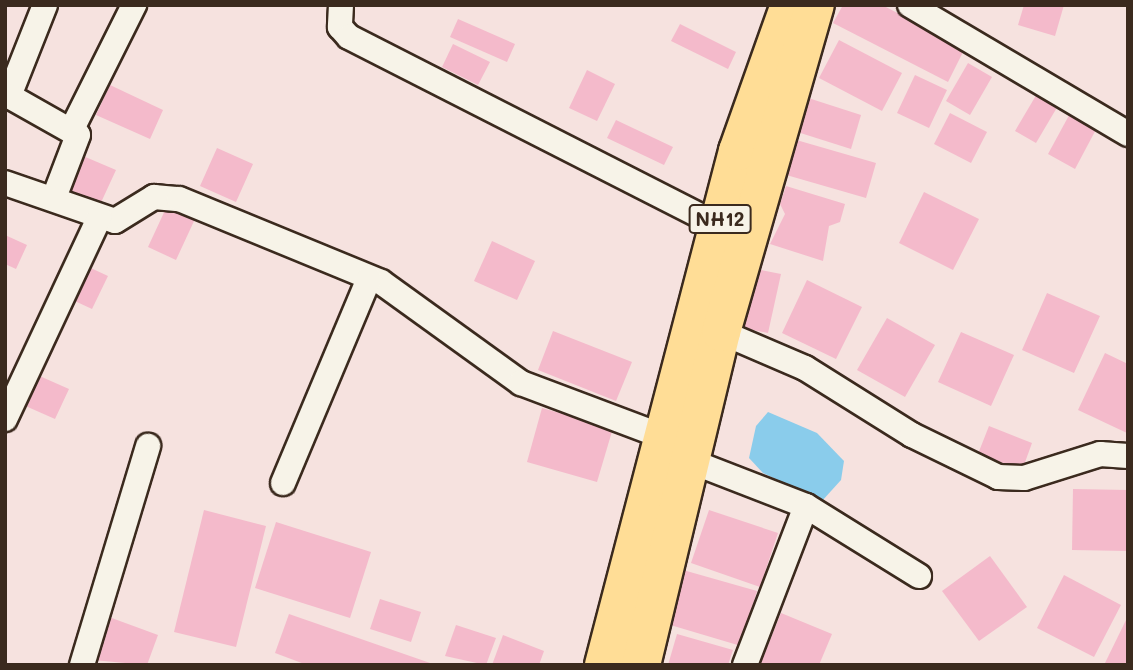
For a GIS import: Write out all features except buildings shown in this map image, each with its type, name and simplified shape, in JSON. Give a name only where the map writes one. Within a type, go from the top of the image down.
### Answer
[{"type":"highway","name":"NH12","points":[[604,665],[677,449],[718,225],[790,5]]},
{"type":"highway","points":[[641,665],[677,449],[721,331],[816,5]]},
{"type":"street","points":[[44,5],[7,88],[13,101],[72,130],[77,144],[54,198]]},
{"type":"street","points":[[72,130],[134,5]]},
{"type":"street","points":[[341,5],[340,27],[349,37],[718,225]]},
{"type":"street","points":[[910,5],[1128,134]]},
{"type":"street","points":[[6,180],[99,218],[125,219],[147,199],[172,197],[369,278],[404,295],[521,383],[806,506],[919,576]]},
{"type":"street","points":[[5,419],[99,218]]},
{"type":"street","points":[[283,483],[369,278]]},
{"type":"street","points":[[721,331],[814,373],[891,424],[998,477],[1024,478],[1100,454],[1128,456]]},
{"type":"street","points":[[82,665],[148,446]]},
{"type":"street","points":[[745,665],[806,506]]},
{"type":"water","points":[[768,412],[817,433],[844,461],[841,480],[822,501],[763,473],[749,458],[756,426]]}]
